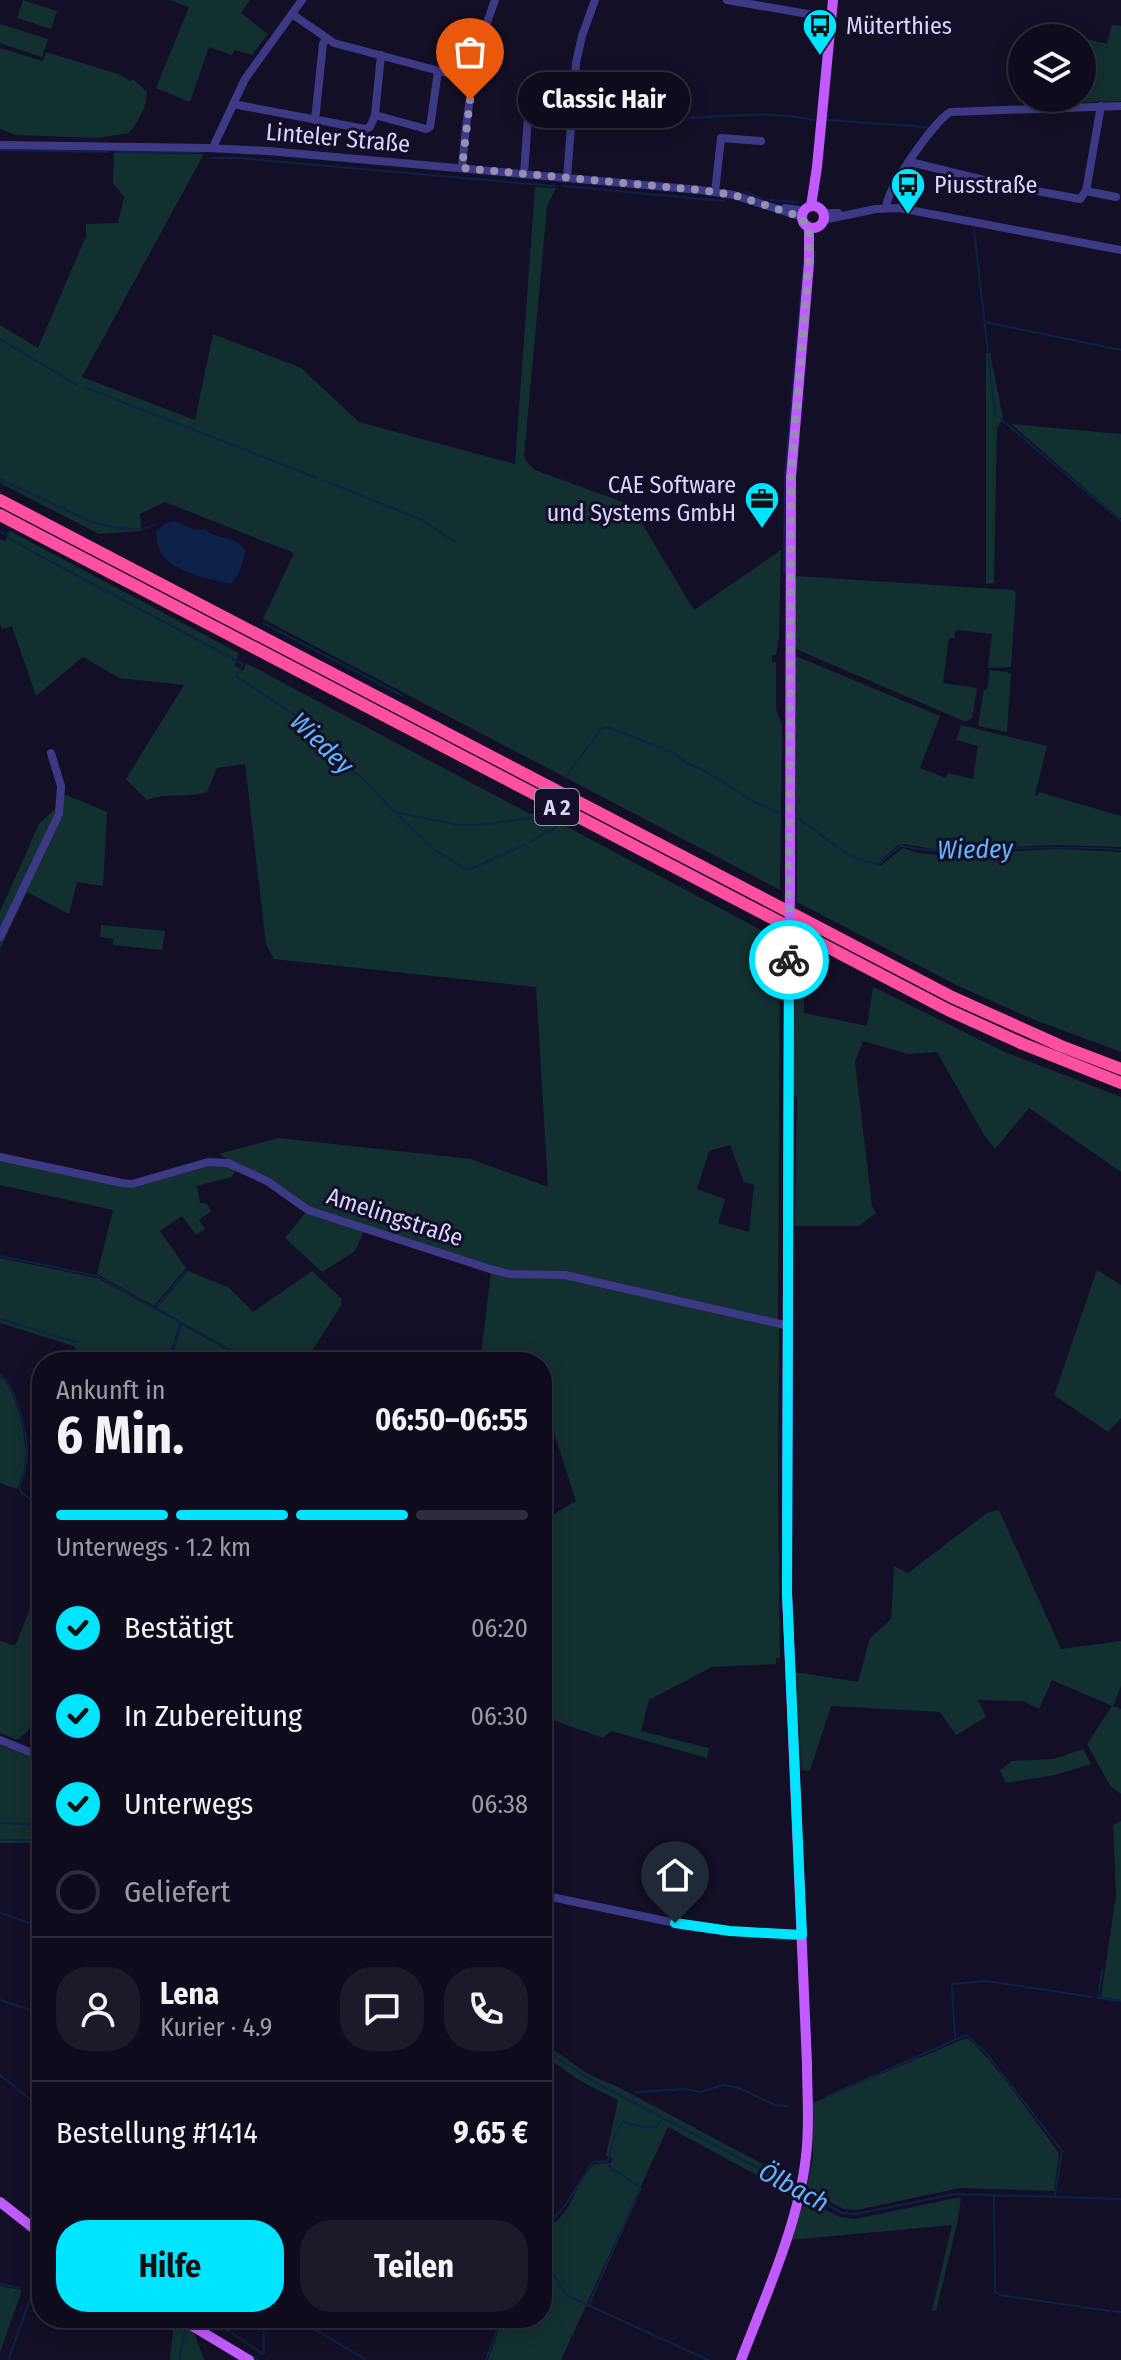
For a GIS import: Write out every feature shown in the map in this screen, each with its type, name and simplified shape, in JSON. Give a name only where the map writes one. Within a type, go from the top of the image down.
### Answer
[{"type":"highway","name":"A 2","points":[[0,500],[940,990],[1121,1069]]},
{"type":"highway","name":"A 2","points":[[0,515],[948,1010],[1121,1083]]},
{"type":"main road","points":[[741,2360],[781,2253],[800,2190],[807,2136],[802,1935],[787,1593],[791,477],[833,0]]},
{"type":"main road","points":[[0,2202],[32,2227]]},
{"type":"main road","points":[[196,2328],[249,2360]]},
{"type":"street","points":[[214,148],[245,79],[302,0]]},
{"type":"street","points":[[462,168],[466,121],[480,42],[495,0]]},
{"type":"street","points":[[567,178],[576,63],[595,0]]},
{"type":"street","points":[[727,0],[831,18]]},
{"type":"street","points":[[292,14],[326,39],[473,80]]},
{"type":"street","points":[[315,120],[326,39]]},
{"type":"street","points":[[233,104],[365,129],[370,127],[375,115],[381,55]]},
{"type":"street","points":[[375,115],[426,129],[430,127],[438,71]]},
{"type":"street","points":[[574,91],[634,96]]},
{"type":"street","points":[[910,162],[1076,199],[1084,196],[1086,191],[1101,106]]},
{"type":"street","points":[[886,208],[890,193],[910,162],[935,125],[950,112],[1121,106]]},
{"type":"street","points":[[524,174],[528,116]]},
{"type":"street","points":[[715,192],[721,138],[761,141]]},
{"type":"street","name":"Linteler Straße","points":[[0,145],[214,148],[462,168],[715,192],[813,216],[886,208],[911,210],[1121,250]]},
{"type":"street","points":[[1086,191],[1116,197]]},
{"type":"street","points":[[0,937],[59,814],[61,786],[51,753]]},
{"type":"street","name":"Amelingstraße","points":[[0,1157],[132,1184],[208,1162],[228,1163],[267,1181],[308,1210],[490,1269],[510,1274],[565,1275],[789,1326]]},
{"type":"street","points":[[0,1740],[32,1753]]},
{"type":"street","points":[[552,1897],[675,1923],[730,1931],[802,1935]]},
{"type":"green space","points":[[23,0],[57,11],[51,29],[17,18]]},
{"type":"green space","points":[[170,0],[250,0],[241,13],[268,34],[252,55],[235,50],[232,55],[209,47],[190,102],[156,88],[189,7]]},
{"type":"green space","points":[[0,24],[48,39],[42,57],[0,43]]},
{"type":"green space","points":[[1112,25],[1121,26],[1121,101],[1096,102],[1096,41],[1107,44]]},
{"type":"green space","points":[[0,48],[43,61],[46,52],[118,74],[130,81],[133,79],[147,92],[136,124],[129,133],[98,138],[16,135],[0,129]]},
{"type":"green space","points":[[114,153],[204,154],[82,377],[195,420],[213,334],[301,368],[359,422],[515,464],[535,187],[556,188],[547,207],[524,456],[535,470],[631,505],[694,610],[781,550],[779,636],[776,655],[772,655],[772,662],[776,662],[776,709],[782,726],[780,890],[263,619],[294,553],[165,502],[140,514],[142,531],[99,534],[0,483],[0,325],[38,348],[86,236],[86,224],[118,223],[124,197],[113,183]]},
{"type":"green space","points":[[986,353],[990,353],[1003,418],[997,428],[994,583],[986,584]]},
{"type":"green space","points":[[1011,424],[1121,434],[1121,518],[1119,518]]},
{"type":"green space","points":[[10,531],[239,653],[235,666],[243,671],[246,663],[530,814],[539,812],[780,940],[778,1320],[564,1271],[510,1270],[491,1266],[305,1206],[219,1154],[278,1138],[471,1159],[548,1187],[536,987],[274,959],[266,944],[245,764],[217,768],[207,792],[147,800],[126,779],[184,685],[119,678],[83,657],[36,696],[12,626],[2,629],[0,624],[0,539],[5,541]],"holes":[[[730,1145],[744,1182],[754,1185],[749,1232],[718,1223],[725,1199],[697,1189],[709,1151]]]},
{"type":"green space","points":[[796,576],[1013,590],[1016,593],[1011,667],[988,668],[992,634],[958,630],[954,638],[949,638],[943,683],[977,688],[972,718],[966,722],[795,648]]},
{"type":"green space","points":[[795,658],[940,716],[920,768],[946,778],[948,773],[973,779],[978,746],[956,740],[961,725],[1047,746],[1035,795],[1038,796],[1039,792],[1121,816],[1121,847],[1059,845],[937,850],[905,844],[898,845],[876,865],[880,866],[903,848],[936,855],[1059,849],[1121,852],[1121,1052],[1032,1019],[958,986],[797,902]]},
{"type":"green space","points":[[990,670],[1011,674],[1007,732],[978,726]]},
{"type":"green space","points":[[64,794],[107,812],[103,886],[77,882],[69,914],[27,892],[0,949],[0,912],[39,824],[58,806],[63,806]]},
{"type":"green space","points":[[101,925],[165,931],[162,950],[113,945],[113,939],[100,937]]},
{"type":"green space","points":[[796,948],[803,951],[804,1013],[867,1026],[873,987],[1005,1052],[1121,1097],[1121,1172],[1029,1108],[995,1149],[937,1052],[908,1054],[863,1041],[855,1062],[872,1206],[876,1213],[859,1226],[795,1226],[797,1098],[793,1094]]},
{"type":"green space","points":[[0,1160],[133,1187],[209,1164],[236,1169],[232,1177],[197,1186],[200,1203],[207,1204],[211,1211],[199,1220],[205,1229],[196,1235],[182,1216],[160,1231],[186,1268],[154,1306],[97,1274],[113,1210],[0,1185]]},
{"type":"green space","points":[[306,1212],[364,1231],[355,1251],[322,1272],[285,1238]]},
{"type":"green space","points":[[0,1258],[97,1278],[180,1323],[170,1352],[78,1352],[74,1346],[0,1323]]},
{"type":"green space","points":[[1097,1270],[1121,1285],[1121,1418],[1108,1432],[1054,1395]]},
{"type":"green space","points":[[188,1271],[228,1287],[253,1312],[312,1271],[341,1298],[342,1304],[311,1352],[235,1352],[157,1308]]},
{"type":"green space","points":[[491,1272],[563,1277],[779,1328],[780,1658],[776,1658],[776,1664],[712,1667],[649,1700],[641,1731],[709,1748],[707,1758],[611,1731],[603,1738],[552,1720],[552,1515],[576,1501],[552,1427],[552,1352],[481,1352]]},
{"type":"green space","points":[[182,1325],[231,1352],[173,1352]]},
{"type":"green space","points":[[0,1376],[15,1402],[26,1448],[26,1461],[17,1489],[0,1483]]},
{"type":"green space","points":[[999,1510],[1061,1649],[1121,1641],[1121,1686],[1113,1706],[1121,1709],[1121,1794],[1111,1787],[1087,1744],[1112,1706],[1052,1680],[1039,1709],[1023,1701],[978,1700],[986,1717],[956,1735],[940,1712],[831,1706],[810,1771],[802,1770],[795,1672],[858,1682],[870,1638],[891,1619],[894,1566],[908,1573],[987,1513]]},
{"type":"green space","points":[[32,1604],[32,1722],[28,1731],[17,1740],[0,1733],[0,1641],[15,1646]]},
{"type":"green space","points":[[0,1745],[32,1757],[32,1843],[0,1843]]},
{"type":"green space","points":[[1083,1749],[1091,1764],[1055,1775],[1006,1783],[1000,1770],[1012,1761],[1054,1759]]},
{"type":"green space","points":[[1121,1821],[1121,2000],[1101,1997],[1116,1895],[1113,1825]]},
{"type":"green space","points":[[966,2038],[999,2072],[1059,2153],[1054,2191],[960,2188],[857,2210],[844,2209],[806,2190],[813,2157],[813,2103]]},
{"type":"green space","points":[[552,2049],[588,2074],[789,2178],[786,2191],[668,2127],[561,2360],[488,2360],[499,2328],[552,2328],[552,2224],[569,2206],[582,2179],[594,2164],[611,2163],[612,2157],[606,2156],[618,2100],[552,2062]]},
{"type":"green space","points":[[961,2197],[936,2311],[932,2310],[952,2225],[790,2240],[805,2199],[840,2217],[855,2219]]},
{"type":"green space","points":[[0,2286],[22,2290],[0,2353]]},
{"type":"green space","points":[[173,2328],[187,2328],[194,2332],[204,2360],[170,2360]]},
{"type":"water","points":[[173,521],[235,541],[245,550],[241,568],[231,584],[185,571],[164,557],[156,532]]},
{"type":"waterway","points":[[689,118],[768,115],[814,120]]},
{"type":"waterway","points":[[827,120],[926,127]]},
{"type":"waterway","points":[[0,150],[107,152]]},
{"type":"waterway","points":[[116,152],[203,152]]},
{"type":"waterway","points":[[212,158],[554,186]]},
{"type":"waterway","points":[[563,186],[724,201]]},
{"type":"waterway","points":[[745,192],[762,198]]},
{"type":"waterway","points":[[770,200],[798,202]]},
{"type":"waterway","points":[[974,230],[995,414],[1121,521]]},
{"type":"waterway","points":[[814,263],[815,252]]},
{"type":"waterway","points":[[784,571],[785,476],[804,258]]},
{"type":"waterway","points":[[985,322],[1121,350]]},
{"type":"waterway","points":[[0,339],[77,385]]},
{"type":"waterway","points":[[84,387],[317,478]]},
{"type":"waterway","name":"Wiedey","points":[[0,479],[4,486]]},
{"type":"waterway","points":[[2,480],[92,522],[132,529],[154,525]]},
{"type":"waterway","points":[[323,480],[422,520],[454,541]]},
{"type":"waterway","points":[[0,531],[4,534]]},
{"type":"waterway","name":"Wiedey","points":[[8,533],[7,537],[33,552],[243,664],[236,676],[308,724],[322,744],[395,812],[459,825],[542,816]]},
{"type":"waterway","points":[[263,623],[403,696]]},
{"type":"waterway","name":"Wiedey","points":[[565,778],[601,729],[608,727],[674,753],[688,764],[778,813]]},
{"type":"waterway","points":[[398,815],[432,848],[465,869],[524,845]]},
{"type":"waterway","name":"Wiedey","points":[[799,819],[847,853],[879,864],[900,846],[939,851],[1121,850]]},
{"type":"waterway","points":[[530,842],[557,827]]},
{"type":"waterway","points":[[0,1256],[97,1276],[233,1352]]},
{"type":"waterway","points":[[156,1307],[186,1271]]},
{"type":"waterway","points":[[0,1319],[76,1342]]},
{"type":"waterway","points":[[172,1352],[181,1325]]},
{"type":"waterway","points":[[0,1374],[12,1390],[20,1413],[26,1437],[27,1461],[19,1488],[32,1500]]},
{"type":"waterway","name":"Ölbach","points":[[0,1823],[32,1826]]},
{"type":"waterway","points":[[0,1840],[32,1840]]},
{"type":"waterway","points":[[0,1913],[32,1924]]},
{"type":"waterway","points":[[1102,1970],[1098,1998],[1121,2001]]},
{"type":"waterway","points":[[955,2038],[952,1984],[986,1981],[1092,1997]]},
{"type":"waterway","points":[[0,2000],[32,2011]]},
{"type":"waterway","points":[[826,2097],[966,2035],[986,2053],[1062,2151],[1055,2195]]},
{"type":"waterway","name":"Ölbach","points":[[552,2055],[591,2080],[796,2188]]},
{"type":"waterway","points":[[0,2075],[32,2101]]},
{"type":"waterway","points":[[633,2100],[636,2092],[684,2089],[701,2092],[723,2085],[739,2088],[775,2105],[788,2106]]},
{"type":"waterway","points":[[552,2220],[593,2162],[608,2161],[616,2131],[623,2122],[648,2128],[657,2126],[663,2117]]},
{"type":"waterway","points":[[589,2304],[641,2188],[610,2169],[609,2164]]},
{"type":"waterway","name":"Ölbach","points":[[805,2193],[842,2213],[856,2214],[955,2194],[1121,2199]]},
{"type":"waterway","points":[[994,2196],[995,2291],[1000,2295],[1109,2311]]},
{"type":"waterway","points":[[552,2272],[566,2295],[708,2360]]},
{"type":"waterway","points":[[0,2284],[20,2288]]},
{"type":"waterway","points":[[8,2360],[32,2294]]},
{"type":"waterway","points":[[1113,2311],[1121,2312]]},
{"type":"waterway","points":[[224,2328],[263,2354]]},
{"type":"waterway","points":[[263,2328],[264,2353]]},
{"type":"waterway","points":[[313,2328],[366,2360]]},
{"type":"waterway","points":[[486,2360],[497,2328]]},
{"type":"waterway","points":[[179,2360],[185,2331]]},
{"type":"waterway","points":[[251,2355],[258,2360]]},
{"type":"way so far","points":[[470,100],[462,168],[725,193],[802,217],[809,227],[809,263],[791,477],[789,960]]},
{"type":"place","name":"Müterthies","points":[[820,57]]},
{"type":"place","name":"Classic Hair","points":[[470,100]]},
{"type":"place","name":"Piusstraße","points":[[908,216]]},
{"type":"place","name":"CAE Software und Systems GmbH","points":[[762,530]]},
{"type":"route","points":[[675,1923],[730,1931],[802,1935],[787,1593],[789,960]]}]
